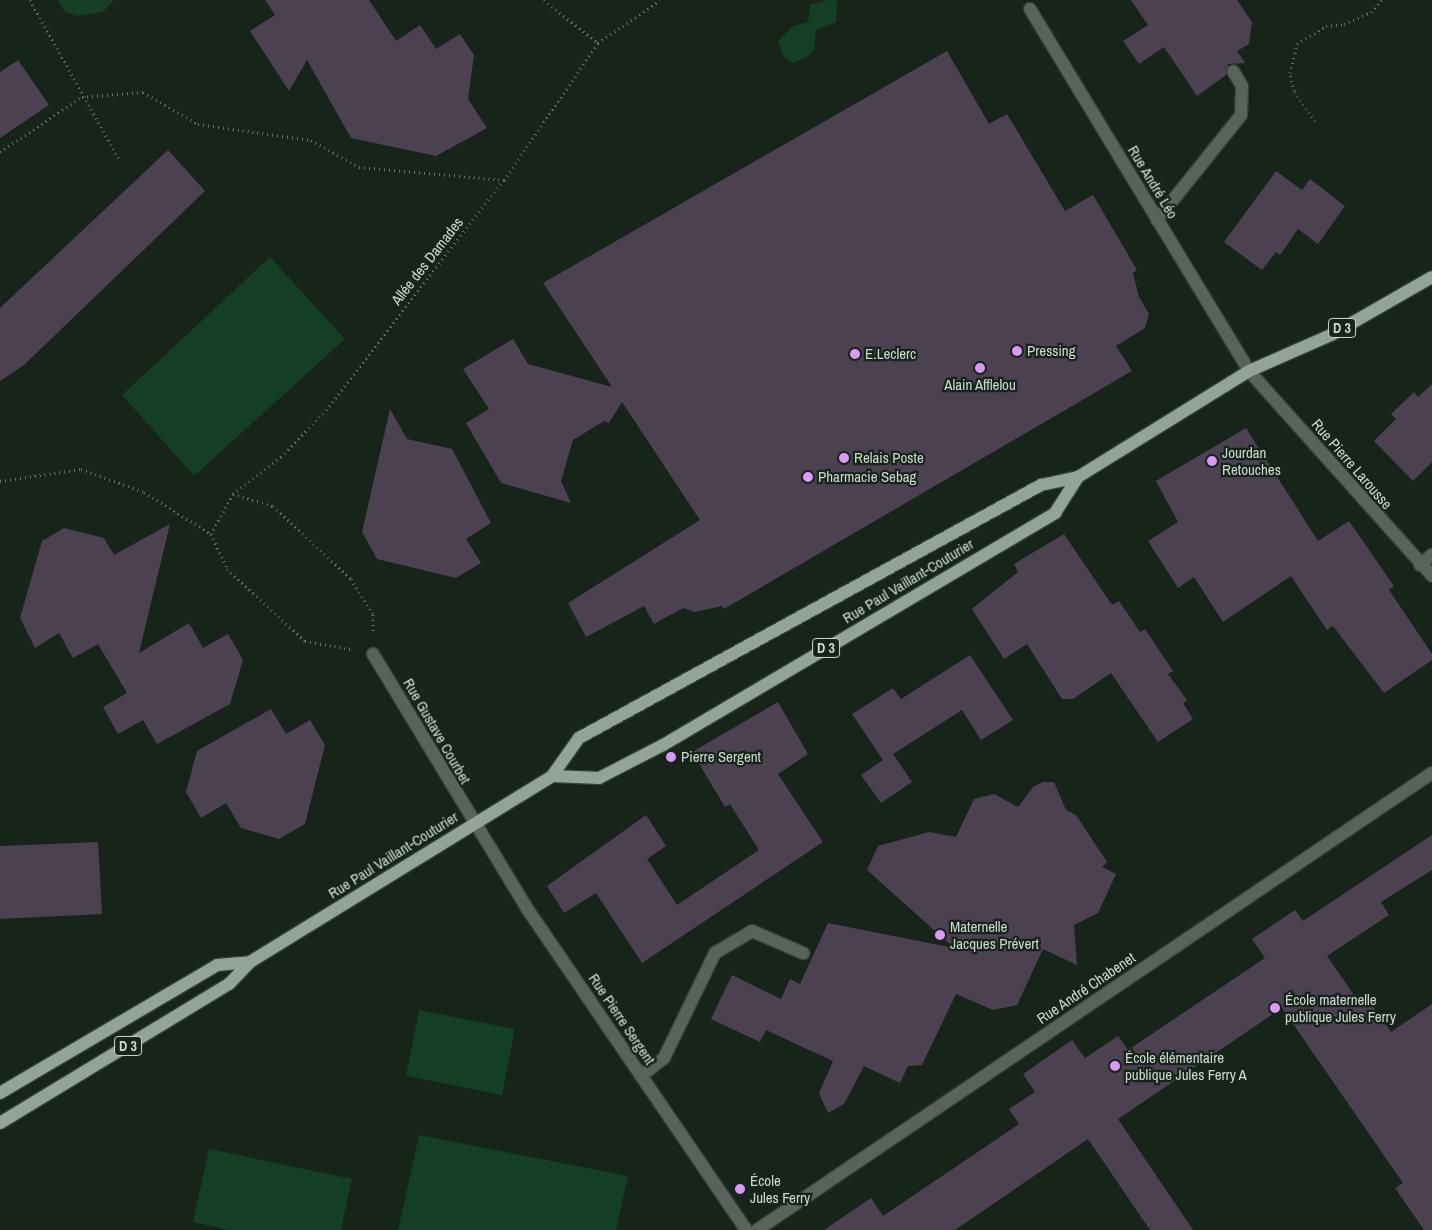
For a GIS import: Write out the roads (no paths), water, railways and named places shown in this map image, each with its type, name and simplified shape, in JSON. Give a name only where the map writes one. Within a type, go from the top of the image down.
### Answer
[{"type":"main road","name":"Rue Paul Vaillant-Couturier","points":[[0,1123],[229,984],[250,962],[552,776],[579,738],[1041,486],[1078,477],[1249,371],[1331,335],[1432,277]]},
{"type":"main road","name":"Rue Paul Vaillant-Couturier","points":[[552,776],[599,778],[663,744],[1055,513],[1078,477]]},
{"type":"main road","name":"Rue Paul Vaillant-Couturier","points":[[0,1093],[217,965],[250,962]]},
{"type":"street","name":"Rue André Léo","points":[[1030,9],[1249,371]]},
{"type":"street","points":[[1157,220],[1241,115],[1242,86],[1233,71]]},
{"type":"street","name":"Rue Pierre Larousse","points":[[1249,371],[1420,565],[1432,576]]},
{"type":"street","points":[[1420,565],[1432,555]]},
{"type":"street","name":"Rue Gustave Courbet","points":[[373,654],[474,824]]},
{"type":"street","name":"Rue André Chabenet","points":[[758,1230],[1432,773]]},
{"type":"street","name":"Rue Pierre Sergent","points":[[474,824],[641,1076],[746,1230]]},
{"type":"street","points":[[641,1076],[664,1058],[715,953],[752,931],[803,953]]},
{"type":"place","name":"Pressing","points":[[1017,351]]},
{"type":"place","name":"E.Leclerc","points":[[855,354]]},
{"type":"place","name":"Alain Afflelou","points":[[980,368]]},
{"type":"place","name":"Relais Poste","points":[[844,458]]},
{"type":"place","name":"Jourdan Retouches","points":[[1212,461]]},
{"type":"place","name":"Pharmacie Sebag","points":[[808,477]]},
{"type":"place","name":"Pierre Sergent","points":[[671,757]]},
{"type":"place","name":"Maternelle Jacques Prévert","points":[[940,935]]},
{"type":"place","name":"École maternelle publique Jules Ferry","points":[[1275,1008]]},
{"type":"place","name":"École élémentaire publique Jules Ferry A","points":[[1115,1066]]},
{"type":"place","name":"École Jules Ferry","points":[[740,1189]]}]
